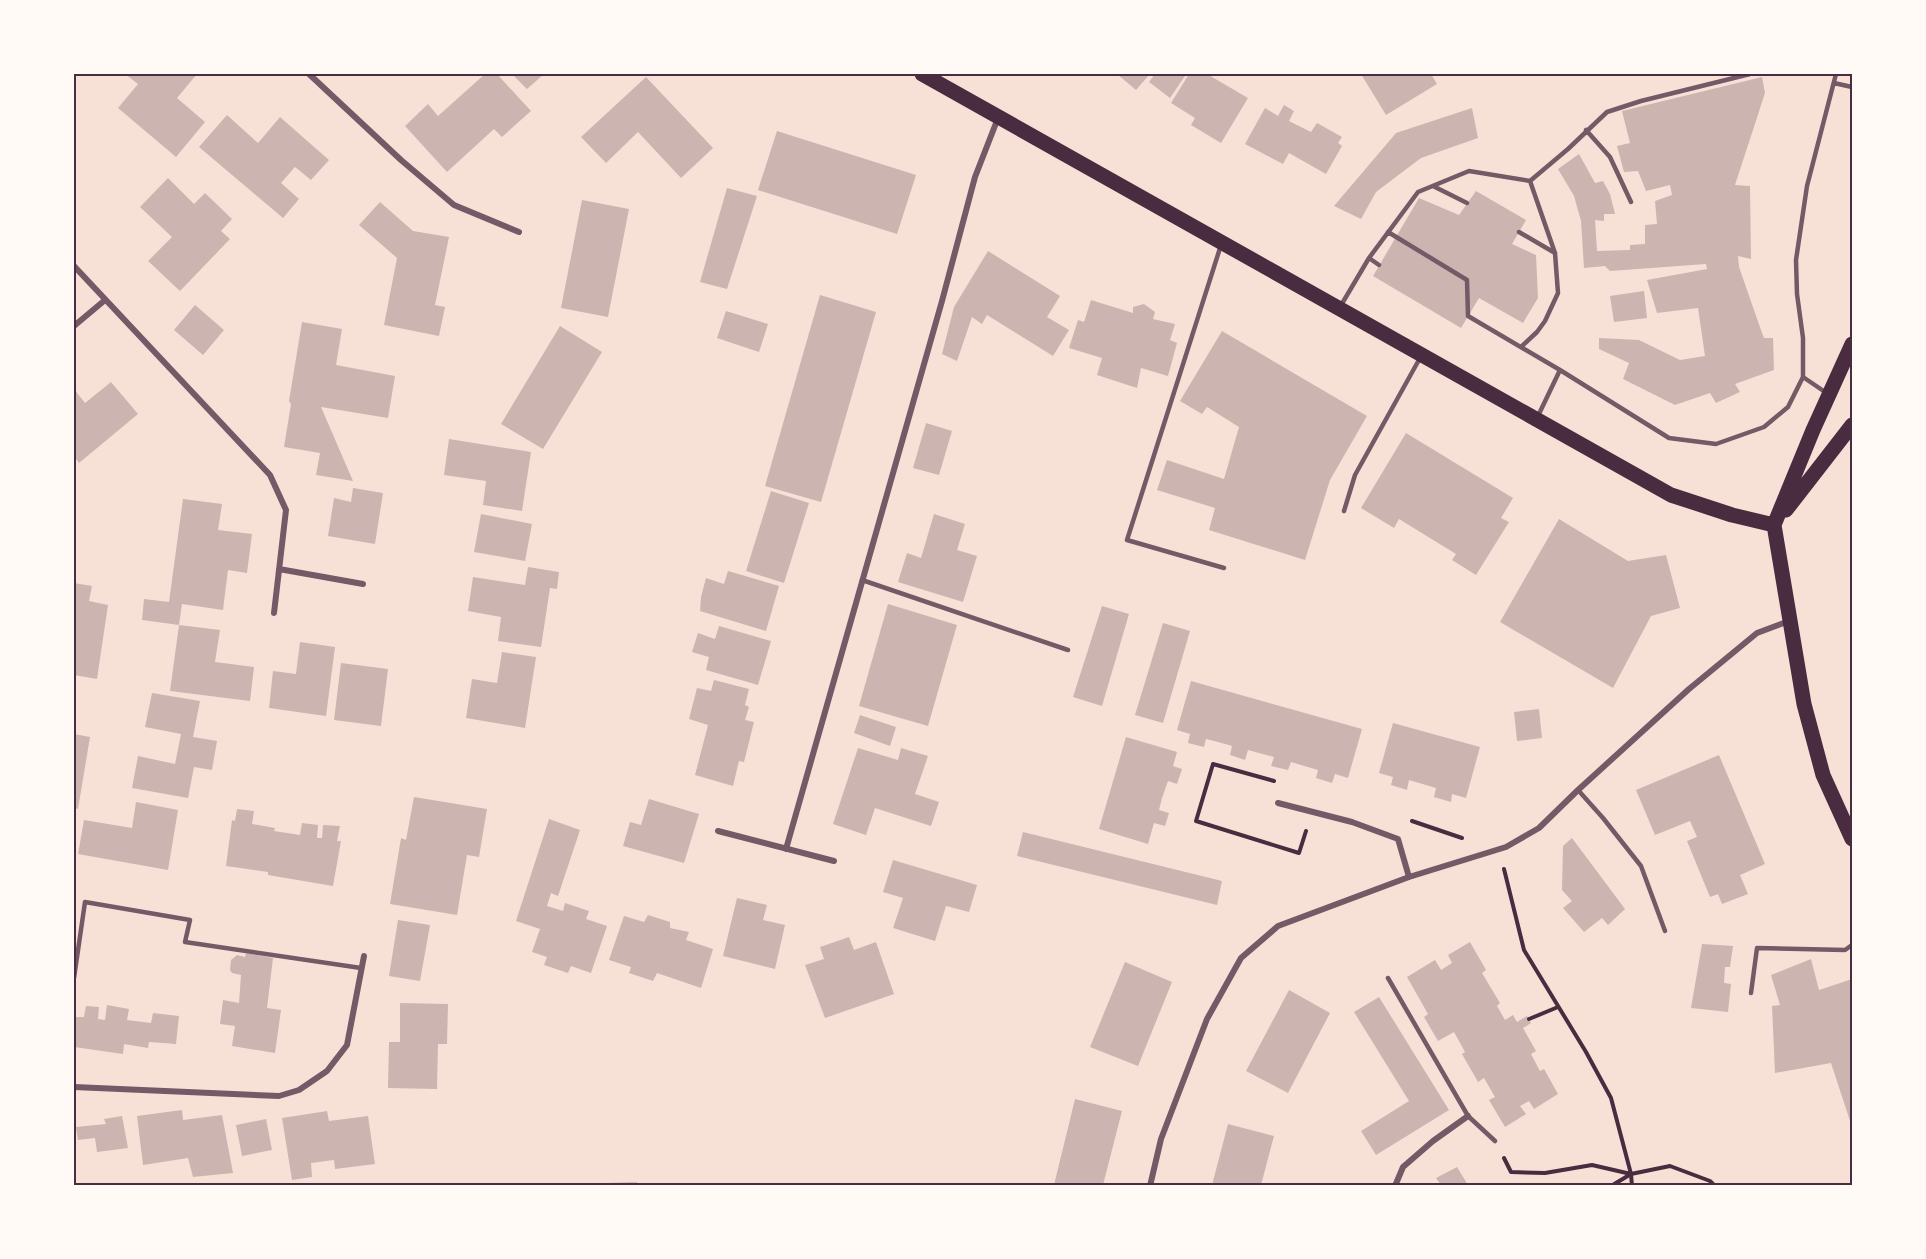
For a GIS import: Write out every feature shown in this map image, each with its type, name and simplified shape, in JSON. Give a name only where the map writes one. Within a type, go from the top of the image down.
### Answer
[{"type":"main road","points":[[921,74],[1671,495],[1732,515],[1774,525]]},
{"type":"main road","points":[[1852,344],[1799,461],[1774,525],[1789,621],[1813,742],[1823,775],[1852,839]]},
{"type":"main road","points":[[1774,525],[1852,425]]},
{"type":"street","points":[[309,74],[454,206],[519,232]]},
{"type":"street","points":[[786,849],[942,301],[975,177],[999,117]]},
{"type":"street","points":[[74,266],[270,476],[286,510],[274,613]]},
{"type":"street","points":[[74,326],[105,300]]},
{"type":"street","points":[[279,568],[363,584]]},
{"type":"street","points":[[1150,1185],[1161,1139],[1207,1019],[1241,958],[1278,926],[1409,877],[1498,850],[1539,828],[1689,689],[1757,633],[1789,621]]},
{"type":"street","points":[[1278,802],[1352,822],[1398,839],[1409,877]]},
{"type":"street","points":[[718,831],[834,861]]},
{"type":"street","points":[[74,1087],[279,1096],[299,1090],[327,1071],[346,1045],[364,956]]},
{"type":"street","points":[[1395,1185],[1403,1167],[1468,1116]]},
{"type":"lane","points":[[1339,308],[1369,258],[1418,192],[1470,171],[1530,181],[1607,112],[1641,100],[1750,74]]},
{"type":"lane","points":[[1388,232],[1467,280],[1468,316],[1669,438],[1716,444],[1764,427],[1788,407],[1803,377],[1803,338],[1797,294],[1796,260],[1807,186],[1836,74]]},
{"type":"lane","points":[[1834,83],[1852,87]]},
{"type":"lane","points":[[1586,130],[1611,157],[1631,202]]},
{"type":"lane","points":[[1521,347],[1541,326],[1558,293],[1555,253],[1530,181]]},
{"type":"lane","points":[[1432,186],[1467,203]]},
{"type":"lane","points":[[1403,212],[1409,215]]},
{"type":"lane","points":[[1519,232],[1555,253]]},
{"type":"lane","points":[[1222,242],[1127,540],[1224,568]]},
{"type":"lane","points":[[1369,258],[1380,265]]},
{"type":"lane","points":[[1344,511],[1355,475],[1422,355]]},
{"type":"lane","points":[[1536,419],[1560,370]]},
{"type":"lane","points":[[1803,377],[1829,394]]},
{"type":"lane","points":[[862,580],[1068,650]]},
{"type":"lane","points":[[1578,790],[1641,866],[1665,932]]},
{"type":"lane","points":[[74,978],[86,902],[190,920],[185,942],[362,968]]},
{"type":"lane","points":[[1750,993],[1757,948],[1845,950],[1852,945]]},
{"type":"lane","points":[[1388,978],[1468,1116],[1495,1141]]},
{"type":"path","points":[[1411,821],[1498,850],[1524,950],[1541,975],[1611,1098],[1632,1185]]},
{"type":"path","points":[[1529,1019],[1558,1007]]},
{"type":"path","points":[[1495,1141],[1511,1172],[1545,1173],[1592,1165],[1631,1174]]},
{"type":"path","points":[[1611,1185],[1631,1174],[1670,1166],[1715,1185]]},
{"type":"building","points":[[125,74],[197,74],[177,98],[205,122],[176,157],[118,108],[138,84]]},
{"type":"building","points":[[485,74],[497,74],[531,111],[502,137],[494,129],[447,172],[405,126],[428,104],[438,116]]},
{"type":"building","points":[[512,74],[544,74],[527,89]]},
{"type":"building","points":[[1117,74],[1150,74],[1136,90]]},
{"type":"building","points":[[1155,74],[1185,76],[1170,98],[1149,82]]},
{"type":"building","points":[[1189,74],[1207,74],[1248,98],[1221,143],[1191,125],[1195,118],[1171,103]]},
{"type":"building","points":[[1361,74],[1431,74],[1437,84],[1386,115]]},
{"type":"building","points":[[646,77],[713,148],[681,178],[638,132],[606,163],[581,137]]},
{"type":"building","points":[[1762,77],[1765,93],[1735,185],[1750,186],[1751,259],[1738,256],[1739,267],[1764,338],[1773,338],[1774,370],[1735,384],[1740,392],[1716,403],[1710,393],[1675,405],[1623,379],[1629,363],[1599,349],[1599,338],[1639,340],[1680,360],[1705,356],[1698,308],[1657,313],[1647,280],[1707,269],[1706,264],[1610,271],[1605,266],[1584,268],[1581,221],[1574,196],[1558,169],[1579,154],[1595,183],[1603,181],[1610,194],[1615,214],[1604,214],[1604,221],[1595,220],[1597,251],[1630,250],[1630,245],[1645,244],[1645,225],[1657,224],[1655,201],[1672,195],[1670,185],[1646,191],[1638,171],[1624,172],[1617,146],[1630,143],[1622,111]]},
{"type":"building","points":[[1284,105],[1294,111],[1289,121],[1311,132],[1317,123],[1342,137],[1338,143],[1342,146],[1326,174],[1289,153],[1283,164],[1245,144],[1265,108],[1278,116]]},
{"type":"building","points":[[1472,108],[1478,138],[1421,158],[1376,192],[1361,219],[1334,206],[1396,133]]},
{"type":"building","points":[[227,115],[258,143],[280,117],[329,160],[311,180],[295,167],[281,183],[299,199],[283,218],[199,147]]},
{"type":"building","points":[[777,131],[916,175],[897,234],[758,190]]},
{"type":"building","points":[[168,178],[194,204],[205,193],[232,219],[221,231],[230,239],[180,291],[148,261],[172,237],[140,207]]},
{"type":"building","points":[[727,188],[757,196],[727,289],[700,282]]},
{"type":"building","points":[[1476,191],[1526,220],[1512,244],[1536,255],[1538,298],[1523,323],[1479,298],[1461,328],[1373,276],[1419,198],[1459,215]]},
{"type":"building","points":[[582,200],[629,209],[608,317],[561,308]]},
{"type":"building","points":[[380,202],[413,231],[449,237],[435,305],[445,307],[439,336],[384,325],[397,258],[359,225]]},
{"type":"building","points":[[988,251],[1060,296],[1047,317],[1069,330],[1053,356],[987,315],[982,324],[972,317],[957,361],[942,354],[954,307]]},
{"type":"building","points":[[1644,291],[1647,318],[1614,322],[1610,296]]},
{"type":"building","points":[[820,295],[876,312],[821,502],[765,486]]},
{"type":"building","points":[[1091,300],[1133,313],[1133,307],[1144,304],[1155,312],[1153,319],[1175,324],[1170,340],[1177,343],[1168,376],[1141,368],[1137,388],[1097,375],[1102,358],[1069,348],[1078,320],[1084,322]]},
{"type":"building","points":[[195,305],[224,330],[203,355],[174,330]]},
{"type":"building","points":[[726,311],[768,324],[759,352],[717,338]]},
{"type":"building","points":[[302,322],[342,329],[336,365],[395,376],[388,418],[321,407],[353,481],[316,475],[320,453],[284,447]]},
{"type":"building","points":[[560,326],[602,352],[543,449],[501,424]]},
{"type":"building","points":[[1222,331],[1367,416],[1330,480],[1305,560],[1209,530],[1215,508],[1157,490],[1167,460],[1224,479],[1239,427],[1207,407],[1202,414],[1180,401]]},
{"type":"building","points":[[111,382],[138,414],[79,463],[74,456],[74,389],[85,403]]},
{"type":"building","points":[[926,423],[952,431],[939,475],[913,468]]},
{"type":"building","points":[[1406,433],[1513,498],[1501,518],[1509,522],[1476,575],[1452,560],[1456,554],[1399,519],[1394,528],[1361,508]]},
{"type":"building","points":[[449,439],[531,452],[522,511],[483,505],[486,481],[444,475]]},
{"type":"building","points":[[353,488],[383,493],[375,544],[328,536],[334,498],[351,502]]},
{"type":"building","points":[[771,491],[809,503],[784,583],[746,571]]},
{"type":"building","points":[[183,499],[222,504],[218,530],[252,534],[247,573],[228,570],[223,610],[182,604],[179,625],[142,620],[144,599],[169,602]]},
{"type":"building","points":[[481,514],[532,524],[525,561],[474,552]]},
{"type":"building","points":[[934,514],[965,524],[957,550],[977,556],[963,602],[898,582],[907,553],[921,558]]},
{"type":"building","points":[[1559,519],[1628,561],[1666,555],[1680,608],[1651,616],[1613,688],[1500,622]]},
{"type":"building","points":[[528,567],[559,572],[557,589],[550,588],[541,647],[498,641],[501,617],[468,611],[473,577],[525,585]]},
{"type":"building","points":[[728,571],[779,586],[766,631],[700,611],[706,578],[724,584]]},
{"type":"building","points":[[74,583],[92,586],[89,601],[108,605],[97,679],[74,675]]},
{"type":"building","points":[[888,604],[957,625],[928,726],[859,706]]},
{"type":"building","points":[[1102,606],[1129,614],[1102,706],[1073,697]]},
{"type":"building","points":[[1163,623],[1190,631],[1163,723],[1135,715]]},
{"type":"building","points":[[179,625],[220,630],[215,662],[254,667],[250,701],[170,691]]},
{"type":"building","points":[[719,626],[771,641],[758,685],[706,670],[709,657],[692,652],[698,633],[715,639]]},
{"type":"building","points":[[300,642],[335,647],[326,716],[269,708],[273,671],[296,674]]},
{"type":"building","points":[[502,652],[536,657],[525,728],[466,718],[472,679],[497,683]]},
{"type":"building","points":[[341,663],[388,669],[381,726],[334,720]]},
{"type":"building","points":[[714,680],[749,689],[745,705],[749,707],[745,720],[754,722],[744,762],[739,761],[733,786],[695,775],[708,725],[689,719],[697,688],[711,691]]},
{"type":"building","points":[[1191,681],[1362,729],[1348,778],[1335,774],[1332,783],[1316,778],[1318,770],[1291,762],[1288,770],[1271,766],[1274,757],[1248,750],[1245,760],[1230,755],[1232,746],[1206,739],[1204,747],[1188,743],[1190,734],[1177,730]]},
{"type":"building","points":[[152,693],[200,701],[193,737],[217,741],[212,770],[194,767],[188,798],[132,788],[138,756],[175,764],[181,734],[145,727]]},
{"type":"building","points":[[1539,709],[1542,738],[1517,741],[1514,712]]},
{"type":"building","points":[[860,715],[896,727],[890,746],[854,733]]},
{"type":"building","points":[[1393,723],[1480,747],[1466,798],[1452,794],[1451,802],[1434,797],[1436,788],[1409,780],[1407,790],[1391,785],[1393,777],[1379,773]]},
{"type":"building","points":[[74,734],[90,737],[78,809],[74,808]]},
{"type":"building","points":[[1126,737],[1177,752],[1173,766],[1182,769],[1177,784],[1168,781],[1162,798],[1159,810],[1169,813],[1165,826],[1154,823],[1148,844],[1099,829]]},
{"type":"building","points":[[858,748],[898,760],[901,748],[928,756],[915,794],[939,802],[931,826],[875,808],[866,835],[833,824]]},
{"type":"building","points":[[1719,755],[1765,864],[1740,875],[1748,894],[1722,904],[1718,894],[1710,897],[1687,841],[1697,837],[1690,821],[1655,835],[1636,790]]},
{"type":"building","points":[[414,797],[487,809],[479,857],[467,855],[457,915],[390,904],[401,838],[406,840]]},
{"type":"building","points":[[649,799],[699,814],[684,863],[623,846],[630,822],[641,825]]},
{"type":"building","points":[[136,802],[178,810],[168,870],[78,854],[84,820],[132,828]]},
{"type":"building","points":[[237,809],[254,811],[252,824],[275,828],[274,831],[300,835],[302,823],[318,825],[317,838],[322,838],[323,825],[340,826],[337,841],[341,841],[333,886],[268,875],[268,872],[226,866],[232,820],[235,821]]},
{"type":"building","points":[[549,819],[580,830],[558,896],[551,893],[547,906],[563,911],[565,903],[589,911],[586,919],[607,926],[591,973],[571,966],[568,973],[544,965],[547,957],[532,952],[540,929],[516,921]]},
{"type":"building","points":[[1023,832],[1222,881],[1217,905],[1017,856]]},
{"type":"building","points":[[1572,838],[1625,909],[1608,925],[1602,918],[1584,932],[1563,908],[1572,901],[1562,890],[1563,846]]},
{"type":"building","points":[[893,860],[977,885],[969,912],[946,906],[935,941],[893,928],[903,898],[883,892]]},
{"type":"building","points":[[737,898],[767,905],[763,920],[785,925],[775,969],[723,956]]},
{"type":"building","points":[[648,915],[670,922],[670,928],[689,932],[686,940],[713,949],[701,988],[657,973],[653,981],[629,973],[631,967],[609,960],[624,916],[644,922]]},
{"type":"building","points":[[398,920],[430,925],[420,981],[389,976]]},
{"type":"building","points":[[849,937],[854,950],[876,942],[894,994],[825,1018],[805,965],[824,959],[820,947]]},
{"type":"building","points":[[1470,942],[1486,970],[1482,973],[1500,1003],[1497,1006],[1505,1020],[1513,1015],[1517,1022],[1527,1016],[1531,1023],[1523,1028],[1536,1051],[1531,1054],[1540,1071],[1544,1069],[1558,1094],[1534,1109],[1529,1101],[1520,1106],[1526,1114],[1505,1127],[1489,1100],[1495,1097],[1484,1078],[1478,1082],[1462,1054],[1465,1052],[1454,1032],[1438,1041],[1424,1017],[1428,1014],[1407,977],[1435,960],[1441,970],[1452,963],[1448,955]]},
{"type":"building","points":[[1702,944],[1733,946],[1730,967],[1725,967],[1724,983],[1731,984],[1728,1012],[1691,1008]]},
{"type":"building","points":[[246,953],[273,958],[267,1008],[281,1010],[275,1053],[232,1046],[235,1026],[220,1024],[223,1000],[239,1003],[241,975],[232,973],[230,970],[231,960],[237,955],[245,957]]},
{"type":"building","points":[[1811,959],[1819,990],[1852,979],[1852,1127],[1831,1063],[1775,1073],[1772,1006],[1780,1005],[1771,975]]},
{"type":"building","points":[[1125,962],[1172,982],[1138,1066],[1090,1047]]},
{"type":"building","points":[[1289,990],[1330,1013],[1288,1093],[1246,1071]]},
{"type":"building","points":[[1379,997],[1449,1110],[1376,1155],[1361,1131],[1409,1101],[1354,1012]]},
{"type":"building","points":[[400,1003],[448,1004],[447,1044],[438,1044],[437,1089],[388,1088],[389,1042],[400,1042]]},
{"type":"building","points":[[107,1005],[129,1009],[127,1020],[151,1023],[153,1013],[179,1016],[176,1044],[149,1042],[148,1048],[124,1044],[123,1054],[74,1047],[76,1017],[84,1017],[86,1006],[99,1007],[98,1019],[105,1020]]},
{"type":"building","points":[[1075,1099],[1122,1111],[1103,1185],[1054,1185]]},
{"type":"building","points":[[182,1110],[183,1120],[222,1115],[233,1173],[193,1177],[188,1158],[143,1165],[137,1116]]},
{"type":"building","points":[[327,1111],[329,1121],[368,1116],[375,1164],[335,1169],[334,1160],[311,1163],[312,1177],[292,1180],[282,1118]]},
{"type":"building","points":[[122,1116],[128,1148],[97,1152],[95,1138],[78,1140],[76,1127],[106,1124],[104,1119]]},
{"type":"building","points":[[266,1119],[272,1150],[242,1156],[236,1125]]},
{"type":"building","points":[[1228,1124],[1274,1136],[1261,1185],[1212,1185]]},
{"type":"building","points":[[1457,1167],[1468,1185],[1441,1185],[1436,1178]]},
{"type":"building","points":[[637,1182],[637,1185],[604,1185],[604,1183]]}]
